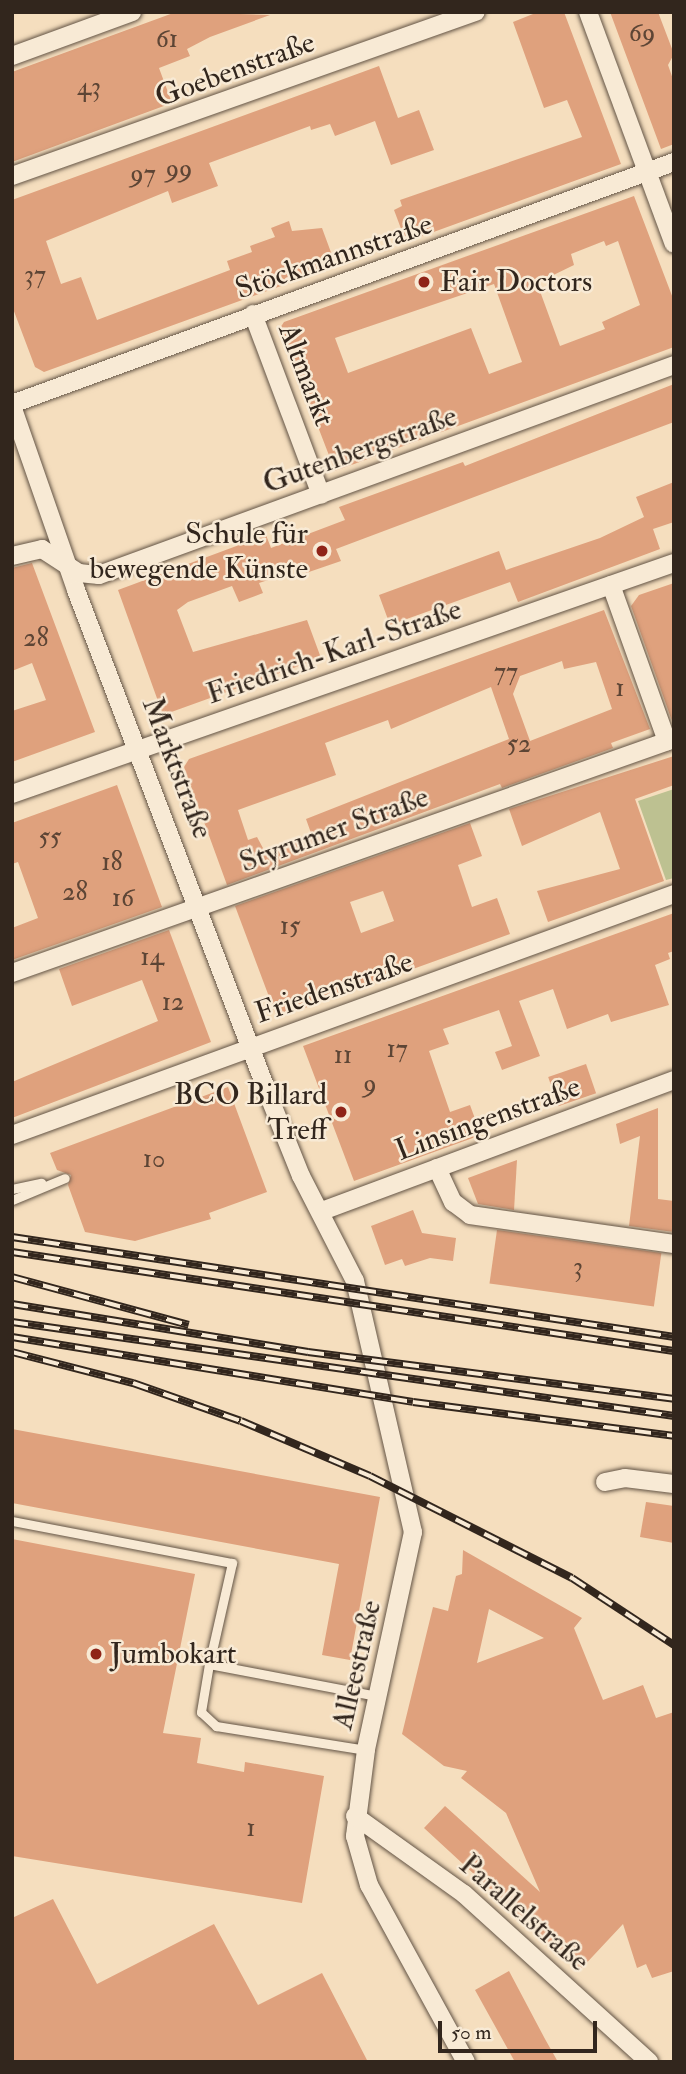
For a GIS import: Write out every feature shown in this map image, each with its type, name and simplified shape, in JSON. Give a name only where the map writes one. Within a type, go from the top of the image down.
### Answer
[{"type":"street","points":[[12,56],[132,12]]},
{"type":"street","name":"Goebenstraße","points":[[12,177],[476,12]]},
{"type":"street","points":[[588,12],[674,244]]},
{"type":"street","name":"Stöckmannstraße","points":[[12,405],[253,314],[674,162]]},
{"type":"street","name":"Altmarkt","points":[[253,314],[321,495]]},
{"type":"street","name":"Gutenbergstraße","points":[[15,555],[42,549],[86,576],[99,575],[674,365]]},
{"type":"street","name":"Marktstraße","points":[[12,405],[67,565],[201,907],[250,1046],[301,1176],[348,1262]]},
{"type":"street","name":"Friedrich-Karl-Straße","points":[[12,794],[674,563]]},
{"type":"street","points":[[611,585],[671,740]]},
{"type":"street","name":"Styrumer Straße","points":[[12,973],[671,740]]},
{"type":"street","name":"Friedenstraße","points":[[12,1135],[250,1046],[674,894]]},
{"type":"street","name":"Linsingenstraße","points":[[322,1211],[674,1080]]},
{"type":"street","points":[[437,1168],[453,1202],[470,1215],[674,1244]]},
{"type":"street","name":"Alleestraße","points":[[348,1262],[413,1532],[377,1696],[355,1816],[369,1885],[466,2062]]},
{"type":"street","points":[[604,1482],[625,1478],[674,1484]]},
{"type":"street","name":"Parallelstraße","points":[[355,1816],[464,1894],[649,2062]]},
{"type":"lane","points":[[12,1189],[65,1178],[12,1200]]},
{"type":"lane","points":[[12,1521],[232,1563],[201,1712],[216,1726],[366,1750]]},
{"type":"lane","points":[[209,1664],[377,1696]]},
{"type":"green space","points":[[674,789],[674,878],[666,880],[638,801]]},
{"type":"building","points":[[176,12],[270,15],[210,37],[187,49],[190,56],[159,68],[172,103],[12,162],[12,72]]},
{"type":"building","points":[[538,12],[564,12],[621,164],[406,242],[394,210],[402,206],[400,200],[582,137],[567,100],[544,108],[513,22]]},
{"type":"building","points":[[610,12],[658,12],[674,54],[668,65],[674,82],[674,144],[661,149]]},
{"type":"building","points":[[379,66],[398,118],[419,110],[434,150],[391,165],[375,121],[335,136],[330,124],[311,130],[310,126],[209,163],[218,186],[172,203],[168,191],[46,241],[61,284],[81,277],[97,320],[230,270],[227,261],[252,252],[250,246],[275,237],[271,228],[289,221],[292,231],[322,228],[336,266],[44,372],[35,367],[12,306],[12,200]]},
{"type":"building","points":[[634,196],[674,301],[674,347],[335,471],[280,328],[284,322]],"holes":[[[604,241],[606,246],[618,241],[640,305],[602,322],[605,329],[560,346],[537,283],[574,265],[571,254]],[[494,284],[522,362],[489,374],[471,328],[348,373],[335,338]]]},
{"type":"building","points":[[674,384],[674,422],[336,549],[341,561],[306,573],[302,562],[272,573],[274,578],[259,583],[263,593],[239,602],[232,586],[188,602],[177,610],[193,652],[307,620],[321,658],[163,715],[118,590],[266,535],[271,548],[345,520],[339,507],[463,462],[465,466]]},
{"type":"building","points":[[674,482],[674,522],[653,529],[660,549],[518,602],[510,582],[390,625],[379,595],[499,551],[506,570],[600,538],[644,517],[636,497]]},
{"type":"building","points":[[32,563],[95,732],[12,762],[12,711],[46,700],[32,663],[12,671],[12,568]]},
{"type":"building","points":[[674,583],[672,721],[631,606],[639,595]]},
{"type":"building","points":[[604,610],[650,729],[611,743],[613,748],[502,788],[500,784],[227,885],[184,767],[189,759]],"holes":[[[562,661],[564,669],[596,662],[612,709],[530,741],[513,694],[520,676]],[[491,687],[509,739],[306,819],[311,833],[264,850],[257,837],[248,840],[238,810],[336,775],[325,743],[388,720],[391,729]]]},
{"type":"building","points":[[674,756],[674,785],[635,799],[664,881],[548,922],[537,891],[620,869],[600,812],[522,846],[509,809]]},
{"type":"building","points":[[117,785],[162,907],[12,960],[12,928],[38,918],[18,862],[12,864],[12,823]]},
{"type":"building","points":[[470,823],[482,856],[458,865],[472,907],[497,898],[510,934],[277,1018],[235,906]],"holes":[[[383,891],[394,921],[361,933],[350,902]]]},
{"type":"building","points":[[674,913],[674,951],[668,953],[670,959],[655,965],[669,1005],[611,1022],[608,1014],[567,1029],[553,989],[519,1001],[540,1056],[502,1070],[495,1052],[512,1046],[499,1010],[443,1029],[449,1044],[429,1051],[450,1112],[470,1105],[481,1135],[354,1181],[303,1046]]},
{"type":"building","points":[[169,930],[211,1042],[12,1118],[12,1082],[158,1021],[142,980],[72,1006],[59,969]]},
{"type":"building","points":[[586,1064],[596,1093],[558,1106],[548,1077]]},
{"type":"building","points":[[228,1087],[267,1192],[209,1213],[211,1219],[135,1241],[85,1232],[68,1185],[71,1175],[57,1170],[50,1153]]},
{"type":"building","points":[[658,1108],[658,1199],[674,1201],[674,1232],[629,1226],[640,1136],[620,1144],[616,1124]]},
{"type":"building","points":[[517,1160],[514,1210],[478,1204],[468,1178]]},
{"type":"building","points":[[413,1210],[422,1233],[456,1238],[453,1261],[430,1258],[405,1266],[402,1259],[385,1265],[371,1226]]},
{"type":"building","points":[[497,1230],[661,1253],[654,1307],[489,1283]]},
{"type":"building","points":[[12,1429],[380,1497],[350,1660],[322,1655],[339,1564],[12,1503]]},
{"type":"building","points":[[646,1502],[674,1506],[674,1543],[640,1537]]},
{"type":"building","name":"Jumbokart","points":[[12,1539],[195,1574],[163,1733],[201,1738],[197,1763],[244,1772],[245,1762],[324,1776],[302,1903],[12,1856]]},
{"type":"building","points":[[463,1550],[582,1618],[574,1628],[603,1700],[643,1685],[656,1718],[674,1712],[674,1971],[652,1978],[646,1964],[637,1968],[623,1924],[579,1971],[424,1828],[445,1806],[540,1892],[506,1813],[461,1778],[467,1771],[444,1766],[402,1734],[433,1607],[448,1611],[456,1576],[462,1574]],"holes":[[[489,1609],[544,1638],[477,1663]]]},
{"type":"building","points":[[53,1899],[97,1984],[214,1924],[258,2005],[322,1973],[368,2062],[12,2062],[12,1918]]},
{"type":"building","points":[[509,1971],[558,2062],[515,2062],[475,1990]]},
{"type":"railway","points":[[12,1237],[674,1337]]},
{"type":"railway","points":[[12,1252],[674,1351]]},
{"type":"railway","points":[[12,1277],[189,1325]]},
{"type":"railway","points":[[12,1304],[308,1352],[674,1399]]},
{"type":"railway","points":[[12,1322],[674,1416]]},
{"type":"railway","points":[[12,1337],[413,1402],[674,1436]]},
{"type":"railway","points":[[12,1352],[133,1383],[241,1421],[370,1476],[572,1578],[674,1645]]},
{"type":"place","name":"Fair Doctors","points":[[424,282]]},
{"type":"place","name":"Schule für bewegende Künste","points":[[322,551]]},
{"type":"place","name":"BCO Billard Treff","points":[[341,1112]]},
{"type":"place","name":"Jumbokart","points":[[96,1654]]}]
